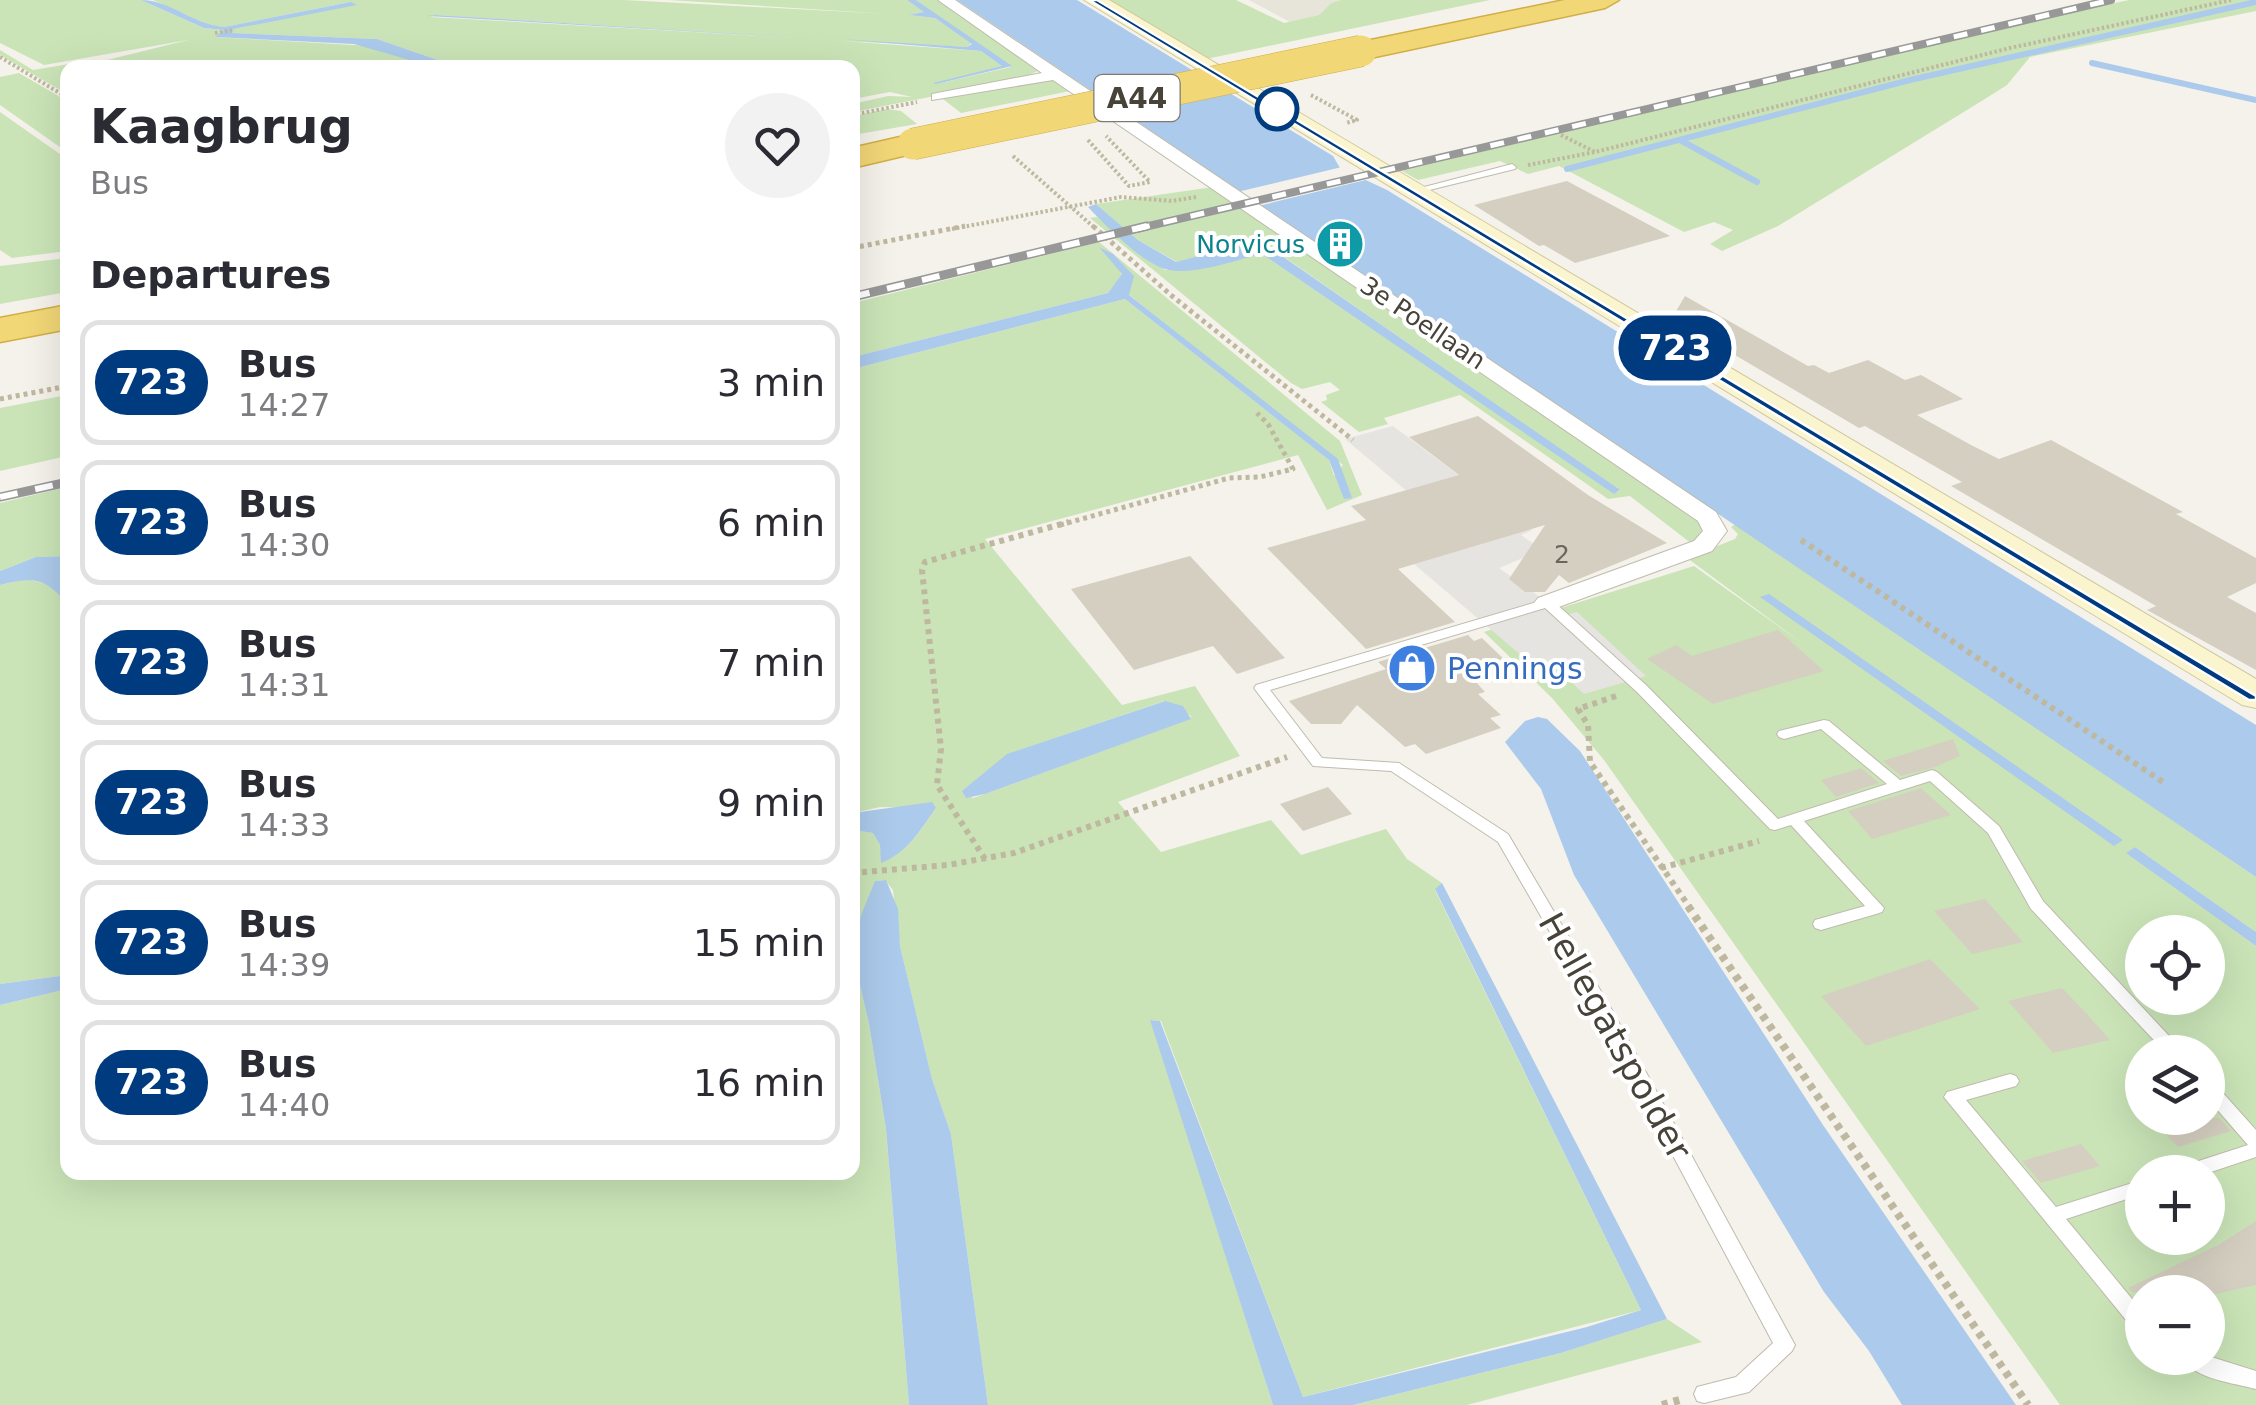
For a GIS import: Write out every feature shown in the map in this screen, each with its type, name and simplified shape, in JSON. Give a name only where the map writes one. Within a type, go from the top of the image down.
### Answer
[{"type":"highway","name":"A44","points":[[1352,46],[1542,0]]},
{"type":"highway","name":"A44","points":[[860,142],[906,139],[1352,46],[1605,0]]},
{"type":"highway","name":"A44","points":[[860,155],[906,139]]},
{"type":"highway","points":[[0,314],[60,303]]},
{"type":"highway","points":[[0,330],[60,319]]},
{"type":"street","name":"3e Poellaan","points":[[945,0],[1708,517],[1714,531],[1704,546],[1547,602]]},
{"type":"street","points":[[1094,0],[2256,696]]},
{"type":"street","points":[[938,97],[1055,75]]},
{"type":"lane","points":[[1413,191],[1512,168]]},
{"type":"lane","points":[[1307,750],[1261,688],[1547,602],[1642,689],[1775,825],[1932,775],[1994,830],[2037,906],[2159,1035]]},
{"type":"lane","points":[[1784,734],[1824,724],[1898,786]]},
{"type":"lane","name":"Hellegatspolder","points":[[1307,750],[1318,763],[1394,766],[1504,838],[1606,1015],[1785,1346],[1742,1384],[1704,1394]]},
{"type":"lane","points":[[1794,819],[1876,908],[1821,924]]},
{"type":"lane","points":[[2010,1082],[1953,1096],[2125,1304]]},
{"type":"lane","points":[[2225,1107],[2256,1142]]},
{"type":"lane","points":[[2225,1160],[2256,1150]]},
{"type":"lane","points":[[2052,1216],[2125,1192]]},
{"type":"lane","points":[[2225,1372],[2256,1380]]},
{"type":"path","points":[[1512,168],[1596,152],[2010,48],[2231,0]]},
{"type":"path","points":[[215,33],[236,30]]},
{"type":"path","points":[[0,58],[60,93]]},
{"type":"path","points":[[860,112],[938,97]]},
{"type":"path","points":[[1561,135],[1596,152]]},
{"type":"path","points":[[1011,155],[1172,296],[1353,440]]},
{"type":"path","points":[[860,246],[1066,205],[1120,197],[1172,201],[1229,191]]},
{"type":"path","points":[[0,399],[60,388]]},
{"type":"path","points":[[984,860],[937,785],[942,750],[922,570],[925,562],[1229,478],[1260,477],[1293,469],[1268,424],[1257,413]]},
{"type":"path","points":[[1802,540],[2166,784]]},
{"type":"path","points":[[1642,689],[1578,710],[1588,725],[1590,762],[2028,1405]]},
{"type":"path","points":[[860,872],[984,860],[1066,836],[1307,750]]},
{"type":"path","points":[[1661,868],[1773,836],[1775,825]]},
{"type":"shaded area","points":[[1249,0],[1341,0],[1331,3],[1319,15],[1290,22]]},
{"type":"shaded area","points":[[1393,426],[1532,530],[1521,535],[1542,550],[1499,568],[1565,615],[1577,612],[1646,676],[1584,694],[1554,666],[1537,669],[1414,564],[1472,546],[1345,439]]},
{"type":"green space","points":[[0,0],[141,0],[204,28],[224,30],[215,37],[370,46],[413,60],[107,60],[188,40],[44,65],[0,43]]},
{"type":"green space","points":[[153,0],[624,0],[889,14],[669,0],[907,0],[925,12],[910,15],[935,18],[972,43],[967,47],[841,41],[981,51],[1003,66],[936,84],[1011,67],[916,0],[939,0],[1040,70],[1017,80],[860,111],[860,102],[888,96],[912,97],[890,92],[860,98],[860,60],[438,60],[377,39],[232,33],[233,29],[351,2],[224,27],[211,26]],"holes":[[[436,15],[808,38],[430,17]]]},
{"type":"green space","points":[[1105,0],[1236,0],[1284,23],[1319,15],[1331,3],[1341,0],[1490,0],[1206,59]]},
{"type":"green space","points":[[2129,0],[2256,0],[2256,11],[2030,57],[2007,85],[1778,226],[1722,251],[1710,244],[1733,230],[1714,222],[1684,232],[1559,166],[1528,174],[1500,161],[1418,180],[1402,171],[1930,43]]},
{"type":"green space","points":[[0,50],[33,70],[60,66],[60,90],[0,55]]},
{"type":"green space","points":[[19,73],[60,97],[60,147],[0,105],[0,77]]},
{"type":"green space","points":[[1053,80],[1070,91],[961,113],[943,99]]},
{"type":"green space","points":[[887,109],[901,111],[917,124],[860,134],[860,115]]},
{"type":"green space","points":[[0,112],[60,154],[60,252],[12,258],[0,250]]},
{"type":"green space","points":[[1213,187],[1698,520],[1702,530],[1692,544],[1630,496],[1608,499],[1460,395],[1384,418],[1388,424],[1359,432],[1321,402],[1327,400],[1326,395],[1340,390],[1330,382],[1302,389],[1291,383],[1090,218],[1097,217],[1165,270],[1262,254],[1614,493],[1620,491],[1260,240],[1177,262],[1138,240],[1096,204]]},
{"type":"green space","points":[[1099,242],[1340,441],[1362,495],[1327,510],[1298,455],[985,539],[1122,705],[1195,686],[1240,756],[1118,802],[1161,852],[1271,820],[1301,855],[1386,829],[1407,859],[1442,883],[1435,890],[1641,1310],[1303,1397],[1161,1021],[1151,1020],[1273,1405],[988,1405],[951,1134],[932,1079],[900,946],[893,890],[885,880],[875,881],[860,943],[860,831],[873,833],[880,845],[882,862],[907,846],[936,808],[880,807],[860,811],[860,367],[1125,299],[1329,460],[1334,476],[1343,465],[1128,294],[1133,276],[1119,269],[1122,275],[1108,293],[860,355],[860,301]],"holes":[[[1164,701],[1191,716],[973,798],[963,791],[1008,754]]]},
{"type":"green space","points":[[60,259],[60,293],[0,304],[0,266]]},
{"type":"green space","points":[[60,396],[60,458],[0,471],[0,408]]},
{"type":"green space","points":[[60,489],[60,556],[36,557],[0,571],[0,503]]},
{"type":"green space","points":[[1736,524],[2256,877],[2256,932],[2135,847],[2127,853],[2213,915],[2125,915],[2125,1015],[2225,1015],[2225,924],[2256,946],[2256,1405],[2060,1405],[1604,760],[1552,698],[1484,632],[1694,566],[1802,643],[1687,558],[1735,539],[1738,534],[1731,527]]},
{"type":"green space","points":[[26,579],[52,585],[60,594],[60,976],[0,984],[0,585]]},
{"type":"green space","points":[[860,985],[886,1129],[909,1405],[0,1405],[0,1005],[60,991],[60,1180],[860,1180]]},
{"type":"green space","points":[[1667,1319],[1702,1342],[1467,1405],[1353,1405],[1561,1353]]},
{"type":"water","points":[[141,0],[224,27],[351,2],[357,5],[233,29],[232,33],[377,39],[438,60],[410,60],[354,44],[215,37],[224,30],[204,28]]},
{"type":"water","points":[[907,0],[916,0],[1012,66],[936,84],[933,83],[1002,66],[981,51],[840,39],[967,47],[972,44],[935,18],[909,15],[924,12]]},
{"type":"water","points":[[957,0],[1077,0],[1333,156],[1340,168],[1387,190],[2256,725],[2256,877]]},
{"type":"water","points":[[436,15],[821,39],[427,16]]},
{"type":"water","points":[[1096,204],[1138,240],[1176,262],[1259,240],[1620,490],[1614,494],[1262,254],[1204,269],[1180,271],[1159,267],[1137,253],[1088,207]]},
{"type":"water","points":[[1099,247],[1113,254],[1134,276],[1129,295],[1338,459],[1352,498],[1344,499],[1329,460],[1125,299],[860,367],[860,355],[1108,293],[1122,274]]},
{"type":"water","points":[[60,556],[60,597],[38,581],[0,585],[0,571],[36,557]]},
{"type":"water","points":[[1769,594],[2123,840],[2114,846],[1760,597]]},
{"type":"water","points":[[1165,701],[1183,706],[1191,719],[985,794],[966,798],[962,791],[1007,754]]},
{"type":"water","points":[[1547,719],[1580,751],[1823,1125],[2016,1405],[1902,1405],[1869,1351],[1824,1292],[1574,875],[1541,789],[1505,742],[1525,721]]},
{"type":"water","points":[[932,802],[936,808],[913,840],[881,863],[880,845],[873,833],[860,831],[860,812]]},
{"type":"water","points":[[2135,847],[2256,932],[2256,946],[2225,924],[2225,915],[2213,915],[2126,853]]},
{"type":"water","points":[[886,880],[898,909],[900,946],[932,1079],[951,1134],[988,1405],[909,1405],[886,1129],[860,985],[860,918],[875,881]]},
{"type":"water","points":[[1442,883],[1667,1319],[1561,1353],[1353,1405],[1273,1405],[1150,1020],[1160,1021],[1303,1397],[1587,1327],[1641,1310],[1435,889]]},
{"type":"water","points":[[60,976],[60,991],[0,1005],[0,984]]},
{"type":"pier","points":[[1346,166],[1370,179],[1258,206],[1237,192]]},
{"type":"building","points":[[1567,181],[1670,236],[1575,263],[1544,245],[1539,246],[1474,205]]},
{"type":"building","points":[[1685,296],[1808,366],[1829,373],[1868,360],[1905,380],[1921,375],[1963,399],[1917,415],[1971,445],[1999,459],[2051,440],[2183,512],[2176,514],[2256,558],[2256,583],[2227,597],[2256,613],[2256,670],[2147,610],[2156,606],[1951,486],[1962,482],[1865,426],[1859,428],[1672,318]]},
{"type":"building","points":[[1478,416],[1588,495],[1667,543],[1569,583],[1559,575],[1545,592],[1525,592],[1509,579],[1545,525],[1398,569],[1455,622],[1366,649],[1267,548],[1366,520],[1351,506],[1459,475],[1409,437]]},
{"type":"building","points":[[1190,556],[1285,658],[1237,674],[1213,646],[1134,670],[1071,589]]},
{"type":"building","points":[[1778,630],[1824,671],[1713,704],[1647,659],[1676,645],[1692,656]]},
{"type":"building","points":[[1468,635],[1474,641],[1482,638],[1515,670],[1476,682],[1485,692],[1478,694],[1501,715],[1490,718],[1501,728],[1426,754],[1415,744],[1405,747],[1357,705],[1341,724],[1311,724],[1289,701],[1386,669],[1378,662]]},
{"type":"building","points":[[1953,739],[1960,756],[1935,767],[1901,776],[1883,761]]},
{"type":"building","points":[[1861,768],[1879,783],[1836,797],[1821,780]]},
{"type":"building","points":[[1328,787],[1352,814],[1303,831],[1280,804]]},
{"type":"building","points":[[1921,788],[1951,815],[1872,839],[1848,811]]},
{"type":"building","points":[[1985,899],[2023,942],[1972,954],[1934,911]]},
{"type":"building","points":[[1930,959],[1980,1009],[1866,1046],[1821,996]]},
{"type":"building","points":[[2062,988],[2110,1040],[2053,1053],[2008,1001]]},
{"type":"building","points":[[2166,1135],[2218,1135],[2178,1147]]},
{"type":"building","points":[[2081,1144],[2100,1166],[2041,1183],[2022,1161]]},
{"type":"building","points":[[2256,1221],[2256,1285],[2225,1292],[2225,1275],[2155,1275],[2197,1255],[2225,1255],[2225,1241]]},
{"type":"waterway","points":[[1567,169],[1910,80],[2256,2]]},
{"type":"waterway","points":[[2092,63],[2256,100]]},
{"type":"waterway","points":[[1680,140],[1757,182]]},
{"type":"railway","points":[[1136,229],[2111,0]]},
{"type":"railway","points":[[860,295],[1147,226]]},
{"type":"railway","points":[[0,497],[60,484]]},
{"type":"bus line","name":"723","points":[[1094,0],[2256,696]]},
{"type":"place","name":"Norvicus","points":[[1340,244]]},
{"type":"place","name":"Pennings","points":[[1412,668]]}]
